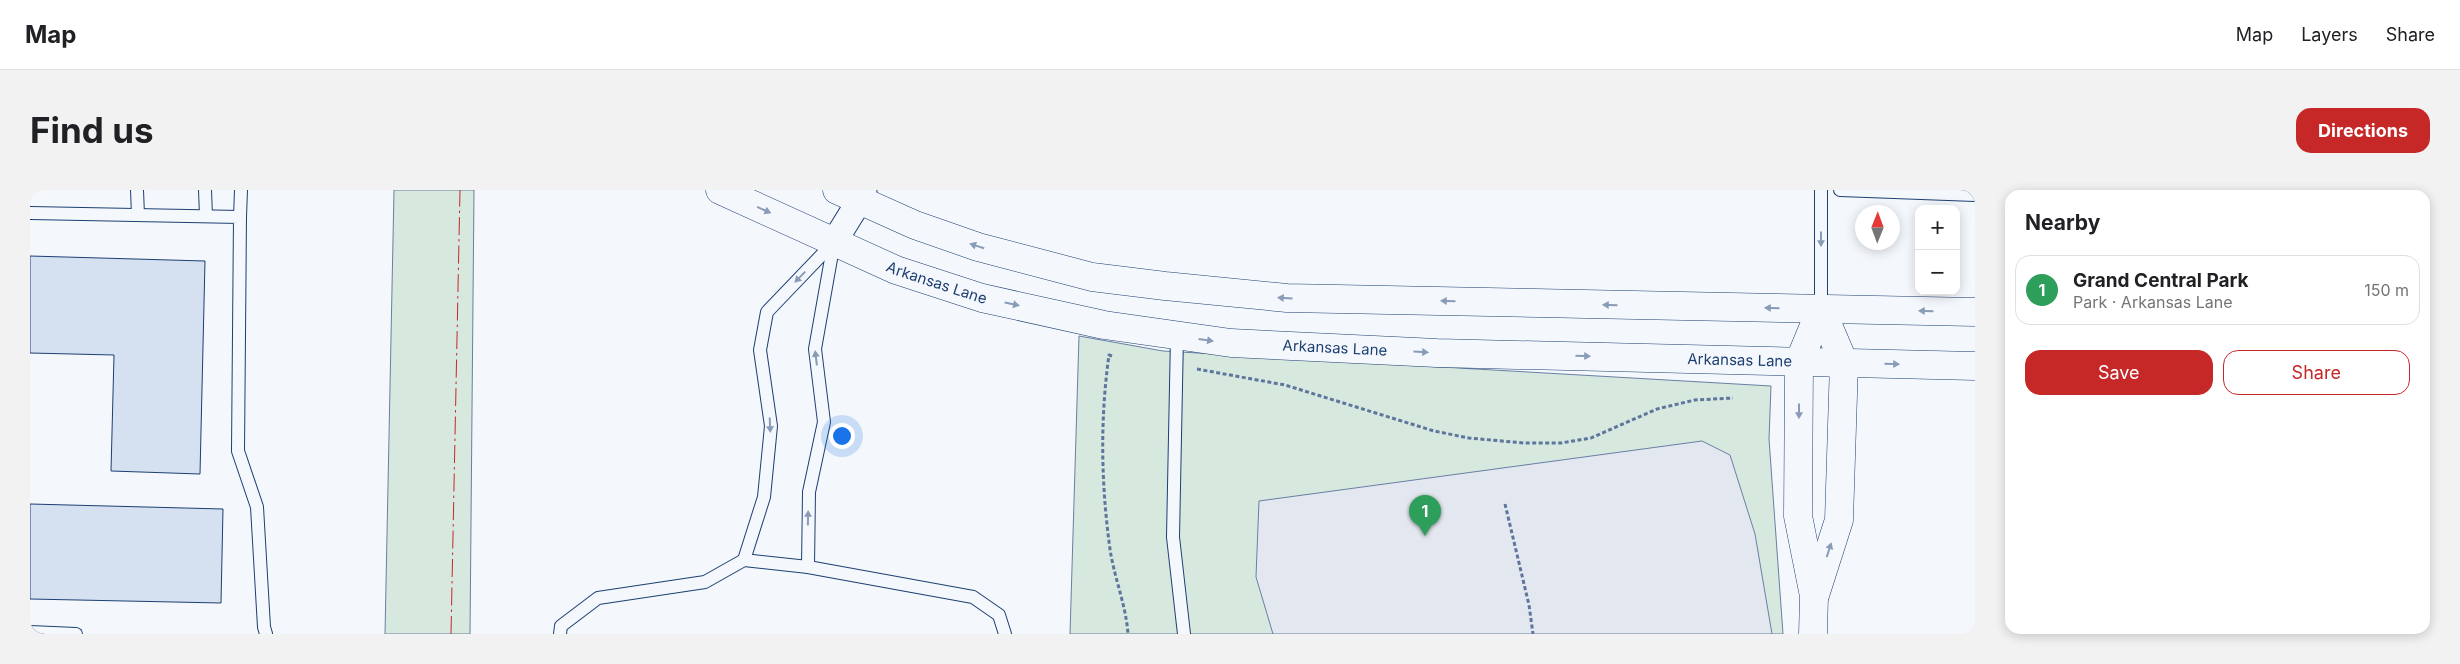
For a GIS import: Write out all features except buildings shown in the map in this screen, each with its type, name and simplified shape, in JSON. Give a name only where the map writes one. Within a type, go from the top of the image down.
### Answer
[{"type":"main road","name":"Arkansas Lane","points":[[720,190],[896,270],[982,298],[1104,325],[1177,336],[1231,343],[1438,353],[1975,366]]},
{"type":"main road","points":[[853,194],[916,225],[978,247],[1092,277],[1165,286],[1287,298],[1975,312]]},
{"type":"main road","points":[[1814,634],[1814,596],[1798,516],[1799,362],[1821,309]]},
{"type":"main road","points":[[1814,596],[1838,520],[1844,363],[1821,309]]},
{"type":"street","points":[[834,242],[853,194]]},
{"type":"lane","points":[[138,190],[138,215]]},
{"type":"lane","points":[[205,190],[206,216]]},
{"type":"lane","points":[[241,190],[238,451],[257,506],[264,627],[266,634]]},
{"type":"lane","points":[[1821,190],[1821,309]]},
{"type":"lane","points":[[1840,190],[1975,196]]},
{"type":"lane","points":[[30,213],[240,217]]},
{"type":"lane","points":[[744,560],[764,497],[771,426],[760,350],[767,312],[834,242]]},
{"type":"lane","points":[[808,567],[809,492],[824,422],[815,349],[834,242]]},
{"type":"lane","points":[[1177,336],[1173,537],[1184,634]]},
{"type":"lane","points":[[560,634],[561,626],[598,598],[705,582],[744,560],[808,567],[973,597],[999,615],[1005,634]]},
{"type":"lane","points":[[30,632],[76,634]]},
{"type":"path","points":[[1118,357],[1109,355],[1103,396],[1102,443],[1110,550],[1122,596],[1128,634]]},
{"type":"path","points":[[1176,365],[1284,385],[1434,431],[1469,438],[1524,443],[1561,444],[1591,438],[1657,409],[1695,400],[1733,398]]},
{"type":"path","points":[[1505,504],[1528,605],[1532,634]]},
{"type":"shaded area","points":[[394,190],[474,190],[470,634],[385,634]]},
{"type":"shaded area","points":[[1079,336],[1163,351],[1771,386],[1769,439],[1783,634],[1070,634]]},
{"type":"shaded area","points":[[1702,441],[1730,455],[1755,534],[1772,634],[1273,634],[1256,577],[1259,501]]},
{"type":"power","points":[[451,634],[460,190]]},
{"type":"place","name":"Grand Central Park","points":[[1425,536]]}]
